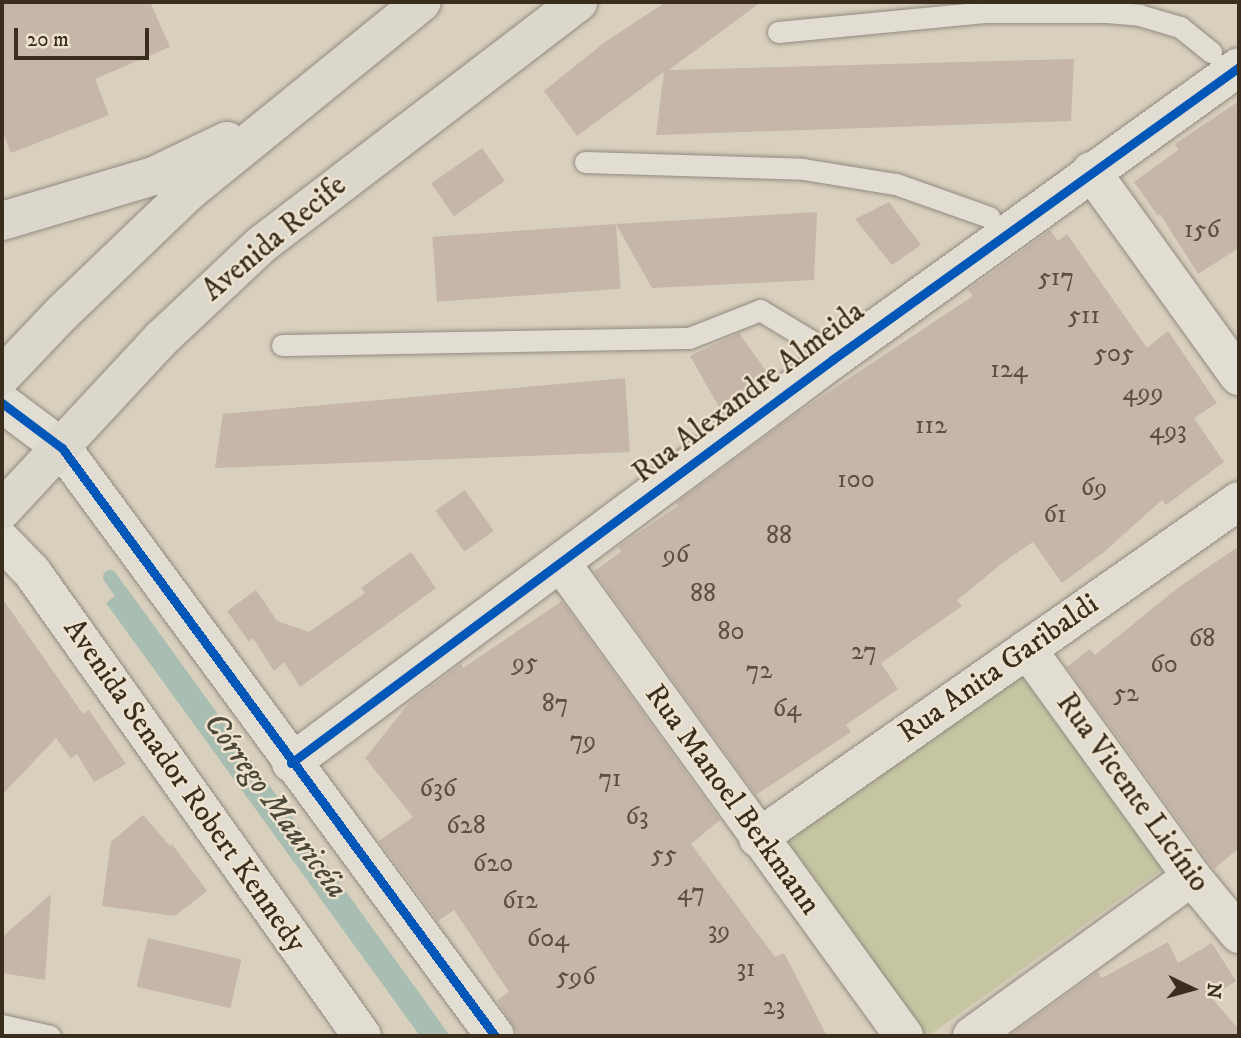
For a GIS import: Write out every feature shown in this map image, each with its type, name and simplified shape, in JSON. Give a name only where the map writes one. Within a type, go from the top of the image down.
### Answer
[{"type":"main road","points":[[2,376],[62,313],[188,192],[422,2]]},
{"type":"main road","name":"Avenida Recife","points":[[2,510],[162,338],[262,244],[578,2]]},
{"type":"main road","points":[[2,221],[155,176],[279,116]]},
{"type":"street","name":"Rua Alexandre Almeida","points":[[291,762],[561,563],[828,354],[1000,224],[1091,171],[1226,64]]},
{"type":"street","points":[[1091,171],[1239,376]]},
{"type":"street","points":[[2,402],[62,448],[495,1036]]},
{"type":"street","name":"Rua Anita Garibaldi","points":[[758,838],[1239,501]]},
{"type":"street","name":"Avenida Senador Robert Kennedy","points":[[2,541],[32,572],[362,1036]]},
{"type":"street","name":"Rua Manoel Berkmann","points":[[561,563],[904,1036]]},
{"type":"street","name":"Rua Vicente Licínio","points":[[1027,649],[1192,877],[1239,934]]},
{"type":"street","points":[[972,1036],[1192,877]]},
{"type":"lane","points":[[778,32],[987,12],[1107,12],[1139,15],[1180,27],[1226,64]]},
{"type":"lane","points":[[585,162],[803,169],[897,184],[1000,224]]},
{"type":"lane","points":[[282,345],[689,338],[760,310],[828,354]]},
{"type":"lane","points":[[2,1025],[50,1036]]},
{"type":"green space","points":[[1025,669],[1164,868],[928,1036],[915,1036],[780,844]]},
{"type":"water","points":[[126,587],[450,1036],[420,1036],[106,603]]},
{"type":"building","points":[[2,2],[150,2],[170,47],[95,79],[109,115],[11,153],[2,131]]},
{"type":"building","points":[[666,2],[761,2],[669,70],[1074,59],[1071,121],[656,135],[664,72],[577,136],[544,91],[605,42]]},
{"type":"building","points":[[1239,101],[1239,248],[1198,274],[1160,214],[1158,216],[1134,182],[1178,150],[1175,144]]},
{"type":"building","points":[[482,148],[505,181],[454,216],[431,184]]},
{"type":"building","points":[[889,202],[921,245],[892,265],[855,219]]},
{"type":"building","points":[[817,212],[814,280],[652,288],[616,224]]},
{"type":"building","points":[[616,224],[621,289],[437,302],[432,237]]},
{"type":"building","points":[[1050,230],[1058,241],[1067,234],[1147,348],[1168,331],[1217,403],[1194,418],[1224,462],[1166,505],[1162,500],[1104,552],[1062,583],[1033,542],[1005,561],[957,600],[962,606],[881,663],[898,689],[846,725],[851,732],[756,795],[594,571],[621,552],[618,547],[678,506],[676,503],[797,413],[973,296],[968,290]]},
{"type":"building","points":[[739,333],[771,378],[723,414],[690,356]]},
{"type":"building","points":[[625,378],[630,452],[215,468],[223,414]]},
{"type":"building","points":[[465,490],[494,531],[464,552],[436,511]]},
{"type":"building","points":[[1239,546],[1239,848],[1214,869],[1067,667],[1090,649],[1095,655],[1179,587]]},
{"type":"building","points":[[411,552],[436,588],[300,687],[284,662],[274,671],[253,638],[249,642],[227,611],[256,590],[277,621],[309,632],[365,593],[361,588]]},
{"type":"building","points":[[2,598],[83,714],[89,710],[126,764],[94,782],[77,754],[71,759],[56,738],[2,795]]},
{"type":"building","points":[[562,601],[720,820],[691,844],[775,957],[784,953],[827,1036],[519,1036],[497,1000],[509,992],[454,910],[438,921],[379,841],[413,817],[365,758],[410,702],[461,664],[463,668]]},
{"type":"building","points":[[143,815],[170,846],[172,844],[207,891],[175,916],[102,906],[111,842]]},
{"type":"building","points":[[51,894],[45,980],[2,973],[2,937]]},
{"type":"building","points":[[148,938],[242,960],[230,1008],[137,987]]},
{"type":"building","points":[[1168,942],[1178,963],[1212,943],[1236,981],[1211,997],[1239,1030],[1239,1036],[1009,1036],[1098,972],[1102,978]]},
{"type":"waterway","name":"Córrego Mauricéia","points":[[110,577],[131,607]]},
{"type":"cycle path","points":[[291,763],[832,360],[1239,67]]},
{"type":"cycle path","points":[[2,403],[62,448],[495,1036]]}]
